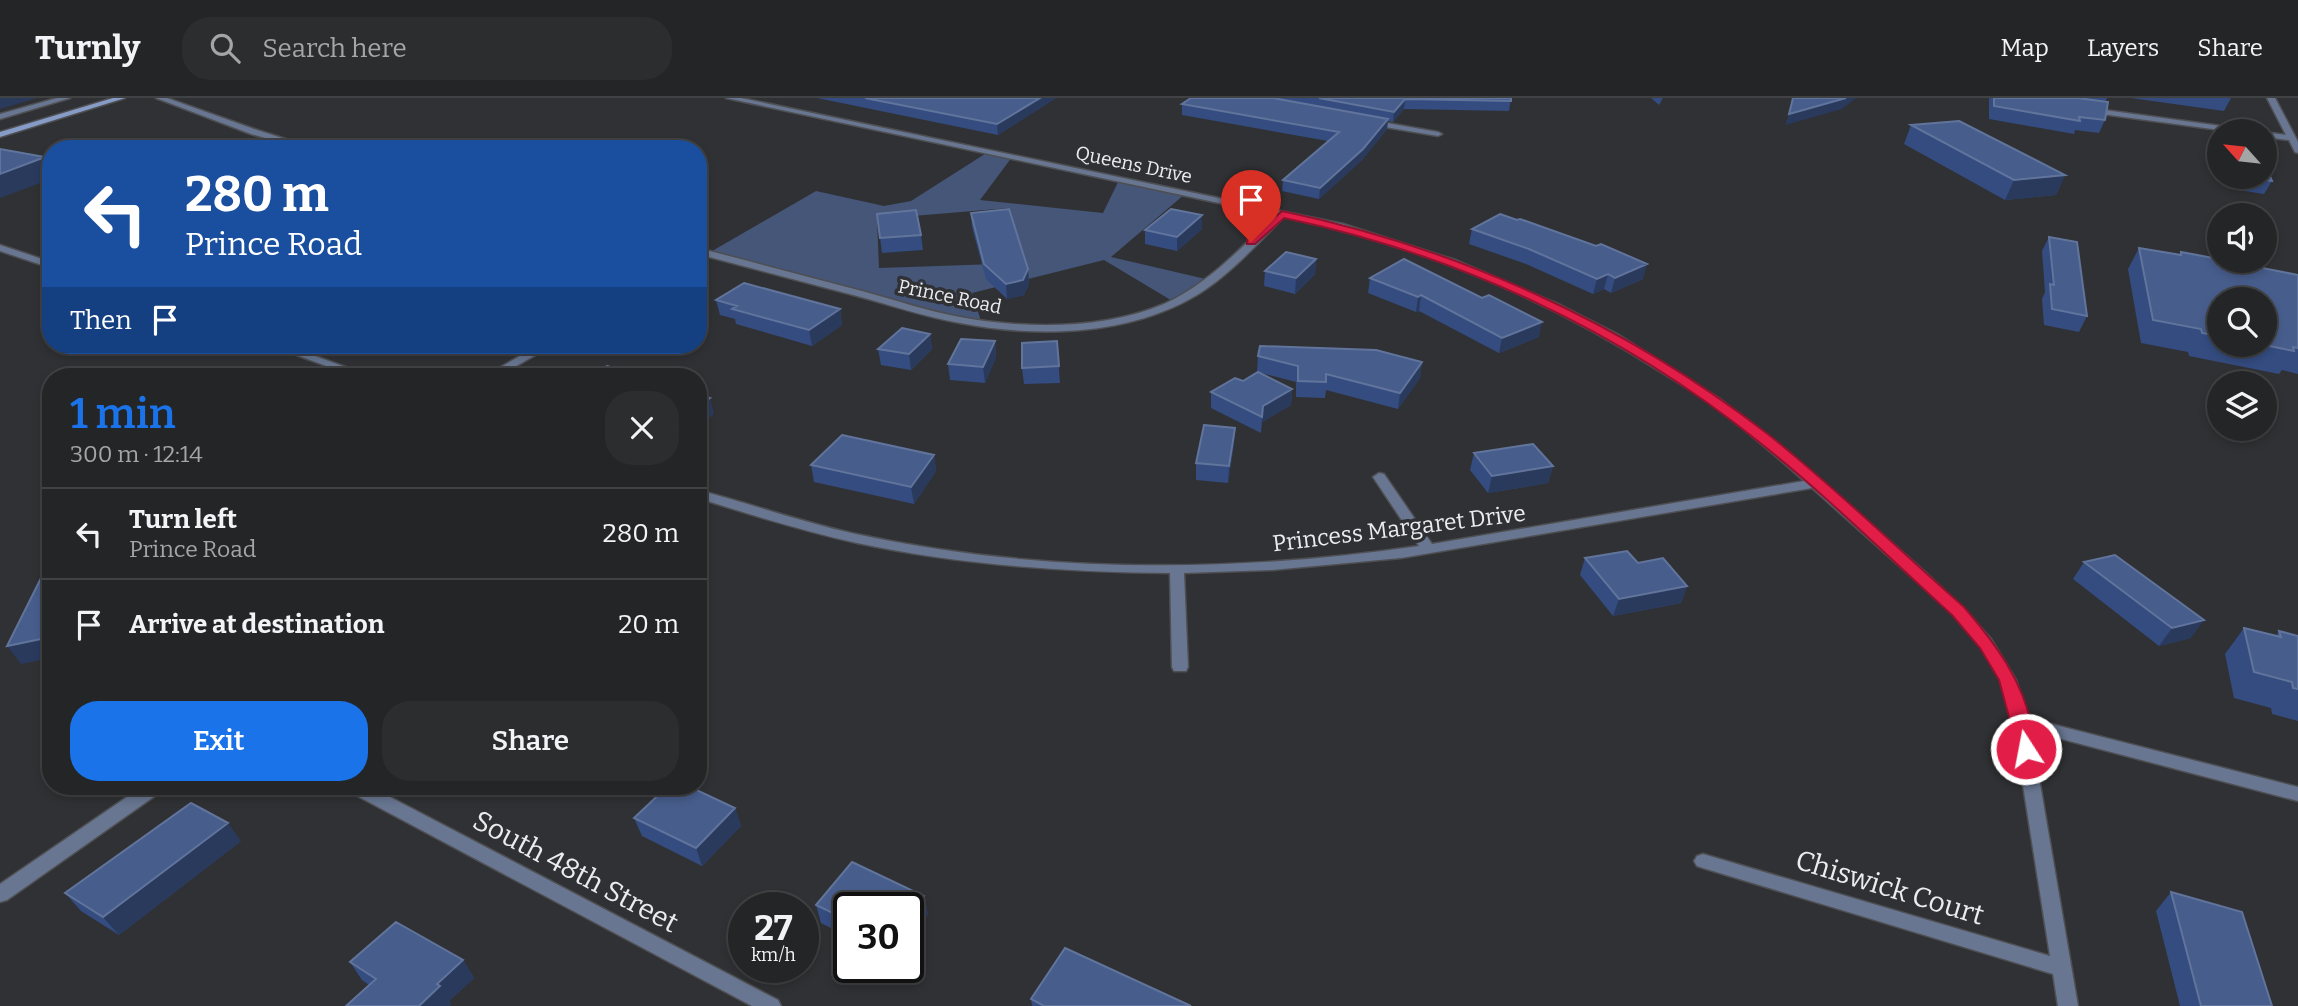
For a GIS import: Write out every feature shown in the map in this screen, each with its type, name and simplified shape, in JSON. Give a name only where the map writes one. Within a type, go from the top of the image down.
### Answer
[{"type":"main road","points":[[0,135],[121,98]]},
{"type":"street","points":[[0,117],[66,98]]},
{"type":"street","points":[[160,98],[282,140]]},
{"type":"street","name":"Queens Drive","points":[[730,98],[1340,226],[1451,262],[1556,307],[1613,336],[1706,395],[1816,483],[1958,611],[1986,643],[2008,680],[2021,722],[2068,1006]]},
{"type":"street","points":[[2272,98],[2298,150]]},
{"type":"street","points":[[2078,108],[2207,126]]},
{"type":"street","points":[[1357,120],[1438,134]]},
{"type":"street","points":[[2277,136],[2292,138]]},
{"type":"street","name":"Prince Road","points":[[707,256],[959,320],[994,326],[1054,327],[1119,319],[1184,297],[1210,280],[1282,214]]},
{"type":"street","points":[[0,247],[42,262]]},
{"type":"street","points":[[301,354],[342,368]]},
{"type":"street","points":[[505,368],[531,354]]},
{"type":"street","points":[[1379,477],[1428,549]]},
{"type":"street","name":"Princess Margaret Drive","points":[[707,497],[800,526],[888,545],[981,558],[1078,566],[1177,569],[1356,559],[1816,483]]},
{"type":"street","points":[[1177,569],[1180,667]]},
{"type":"street","points":[[2021,722],[2298,794]]},
{"type":"street","points":[[0,894],[143,795]]},
{"type":"street","name":"South 48th Street","points":[[371,795],[771,1006]]},
{"type":"street","name":"Chiswick Court","points":[[1703,860],[2062,968]]},
{"type":"shaded area","points":[[988,152],[1012,157],[980,200],[1103,213],[1119,180],[1185,194],[1111,257],[1210,280],[1174,302],[1104,260],[972,293],[982,324],[707,254],[816,191],[884,206],[911,201]],"holes":[[[1009,208],[1027,263],[879,268],[877,219]]]},
{"type":"building","points":[[865,98],[1040,98],[997,124]]},
{"type":"building","points":[[1191,98],[1273,98],[1388,119],[1363,149],[1320,188],[1283,180],[1339,132],[1182,104]]},
{"type":"building","points":[[1319,98],[1511,98],[1511,101],[1405,99],[1394,112]]},
{"type":"building","points":[[1793,98],[1846,98],[1789,114]]},
{"type":"building","points":[[1994,98],[2078,98],[2108,102],[2105,120],[2079,117],[2080,121],[1994,106]]},
{"type":"building","points":[[1959,121],[2065,175],[2014,180],[1911,125]]},
{"type":"building","points":[[0,149],[42,156],[42,158],[0,174]]},
{"type":"building","points":[[1009,209],[1028,269],[1023,280],[1006,284],[984,264],[971,213]]},
{"type":"building","points":[[1171,209],[1202,215],[1177,237],[1145,230]]},
{"type":"building","points":[[916,210],[921,235],[880,238],[877,214]]},
{"type":"building","points":[[1500,214],[1596,246],[1601,244],[1647,264],[1615,278],[1608,274],[1597,279],[1529,249],[1472,229]]},
{"type":"building","points":[[2049,237],[2077,242],[2087,316],[2052,309],[2050,284],[2054,285]]},
{"type":"building","points":[[2139,248],[2207,257],[2207,273],[2277,273],[2277,271],[2298,275],[2298,348],[2293,347],[2294,351],[2277,348],[2277,287],[2207,287],[2207,334],[2202,333],[2201,329],[2153,320]]},
{"type":"building","points":[[1286,252],[1316,259],[1296,278],[1265,271]]},
{"type":"building","points":[[1404,259],[1482,298],[1489,295],[1542,322],[1502,338],[1421,295],[1418,297],[1370,278]]},
{"type":"building","points":[[744,283],[840,309],[809,330],[732,309],[737,306],[716,300]]},
{"type":"building","points":[[902,328],[930,334],[909,354],[878,349]]},
{"type":"building","points":[[961,339],[995,341],[983,367],[948,364]]},
{"type":"building","points":[[1057,341],[1059,366],[1022,368],[1022,343]]},
{"type":"building","points":[[1260,346],[1376,350],[1422,362],[1400,393],[1326,374],[1326,382],[1298,381],[1298,366],[1258,356]]},
{"type":"building","points":[[1258,372],[1292,389],[1263,406],[1262,417],[1211,392],[1235,378],[1243,381]]},
{"type":"building","points":[[1204,425],[1235,428],[1229,466],[1196,463]]},
{"type":"building","points":[[842,435],[934,455],[911,487],[811,465]]},
{"type":"building","points":[[1533,444],[1553,466],[1492,476],[1474,453]]},
{"type":"building","points":[[1627,551],[1638,563],[1663,558],[1687,586],[1619,599],[1585,558]]},
{"type":"building","points":[[2115,555],[2204,620],[2172,628],[2084,562]]},
{"type":"building","points":[[42,576],[42,639],[7,646]]},
{"type":"building","points":[[2244,628],[2281,637],[2279,631],[2298,636],[2298,689],[2293,688],[2292,682],[2254,672]]},
{"type":"building","points":[[658,795],[707,795],[735,808],[696,848],[634,818]]},
{"type":"building","points":[[191,803],[228,823],[103,917],[65,893]]},
{"type":"building","points":[[852,862],[916,892],[833,892],[833,913],[819,906],[819,901]]},
{"type":"building","points":[[2171,892],[2242,912],[2272,1006],[2201,1006]]},
{"type":"building","points":[[396,922],[463,960],[437,984],[440,986],[419,1006],[346,1006],[376,979],[350,962]]},
{"type":"building","points":[[1065,948],[1191,1006],[1044,1006],[1031,999]]},
{"type":"route","points":[[1251,242],[1282,214],[1340,226],[1451,262],[1507,285],[1613,336],[1667,369],[1764,439],[1958,611],[1986,643],[2008,680],[2026,749]]}]
